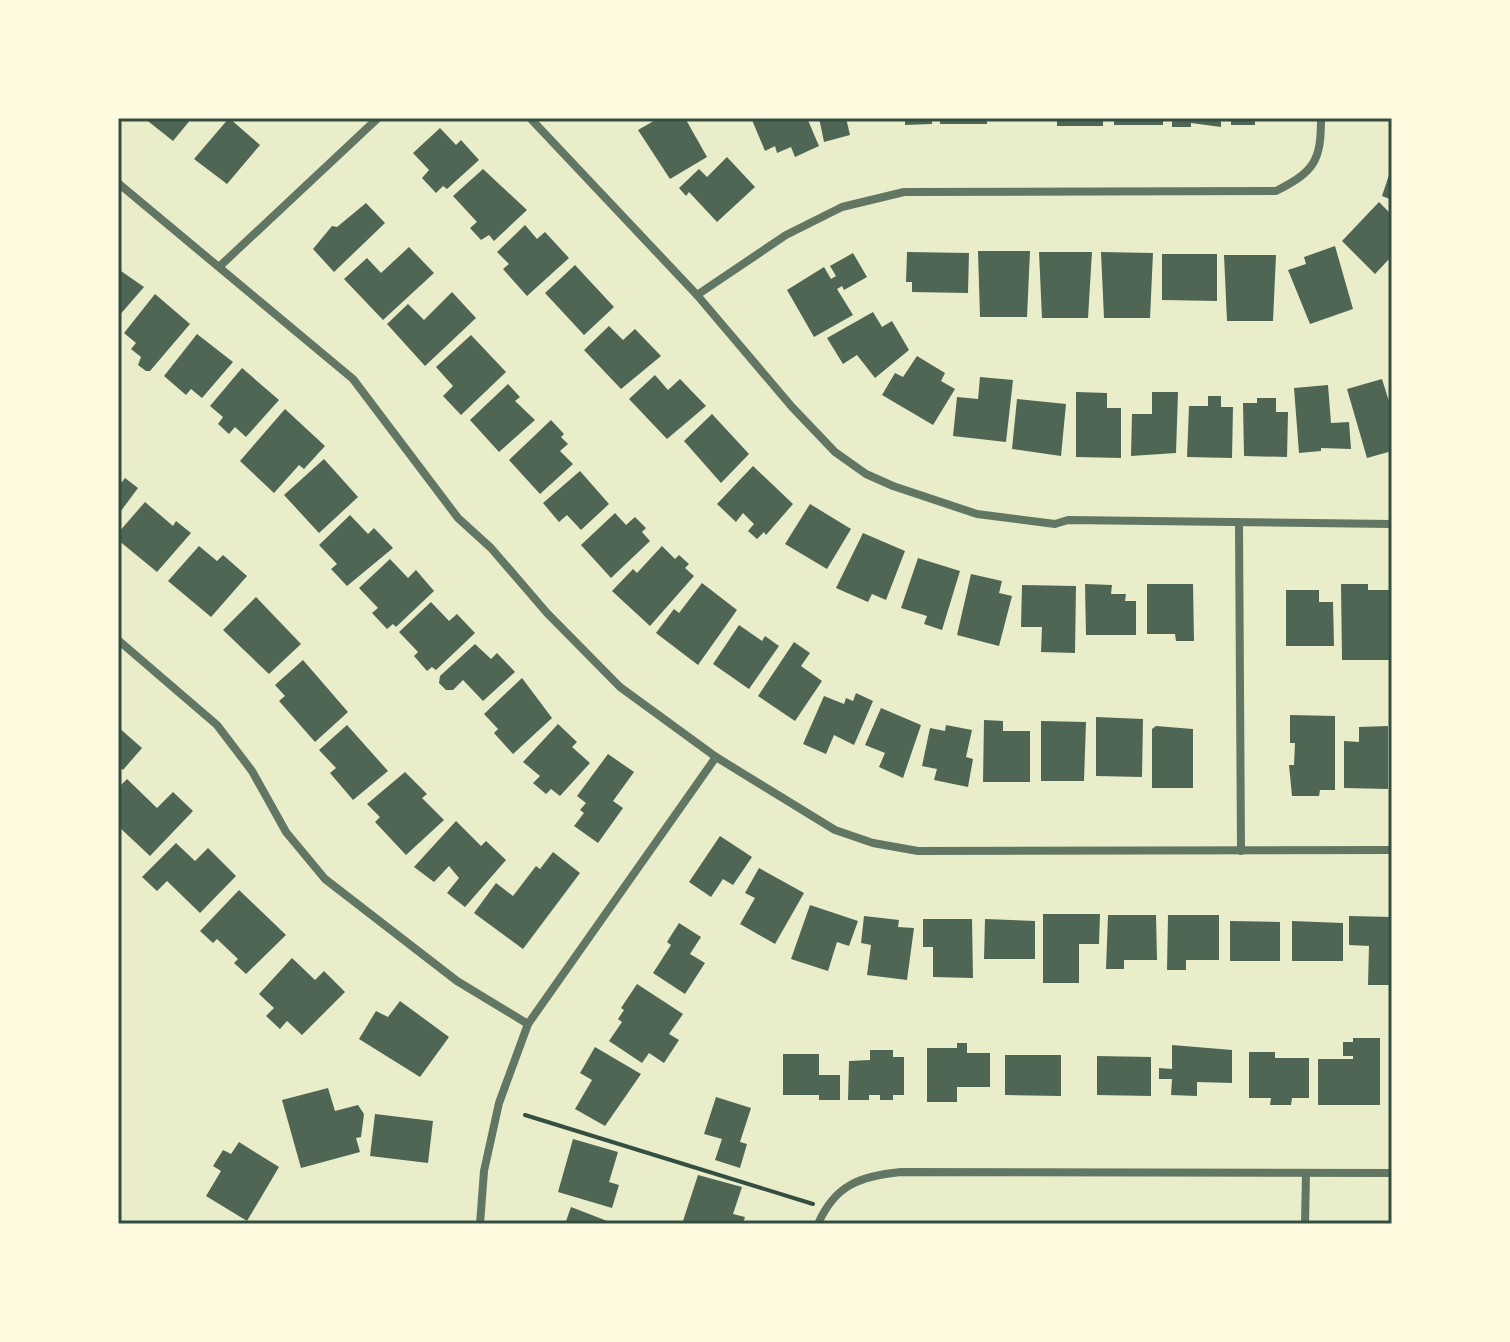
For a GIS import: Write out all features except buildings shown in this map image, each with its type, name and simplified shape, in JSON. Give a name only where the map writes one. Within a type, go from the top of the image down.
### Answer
[{"type":"street","points":[[220,266],[378,118]]},
{"type":"street","points":[[530,118],[697,295],[792,407],[835,452],[866,474],[977,514],[1055,524],[1068,520],[1239,525],[1392,524]]},
{"type":"street","points":[[697,295],[786,235],[842,207],[904,192],[1276,191],[1309,171],[1321,148],[1321,118]]},
{"type":"street","points":[[118,183],[353,379],[430,485],[598,668],[716,757],[835,830],[873,843],[918,851],[1392,850]]},
{"type":"street","points":[[1239,525],[1241,851]]},
{"type":"street","points":[[118,640],[217,725],[252,771],[286,832],[325,879],[457,981],[528,1024]]},
{"type":"street","points":[[480,1224],[484,1171],[499,1103],[528,1024],[716,757]]},
{"type":"street","points":[[818,1224],[825,1207],[842,1188],[865,1176],[901,1172],[1392,1173]]},
{"type":"street","points":[[1305,1224],[1306,1173]]},
{"type":"path","points":[[525,1115],[825,1207]]}]
